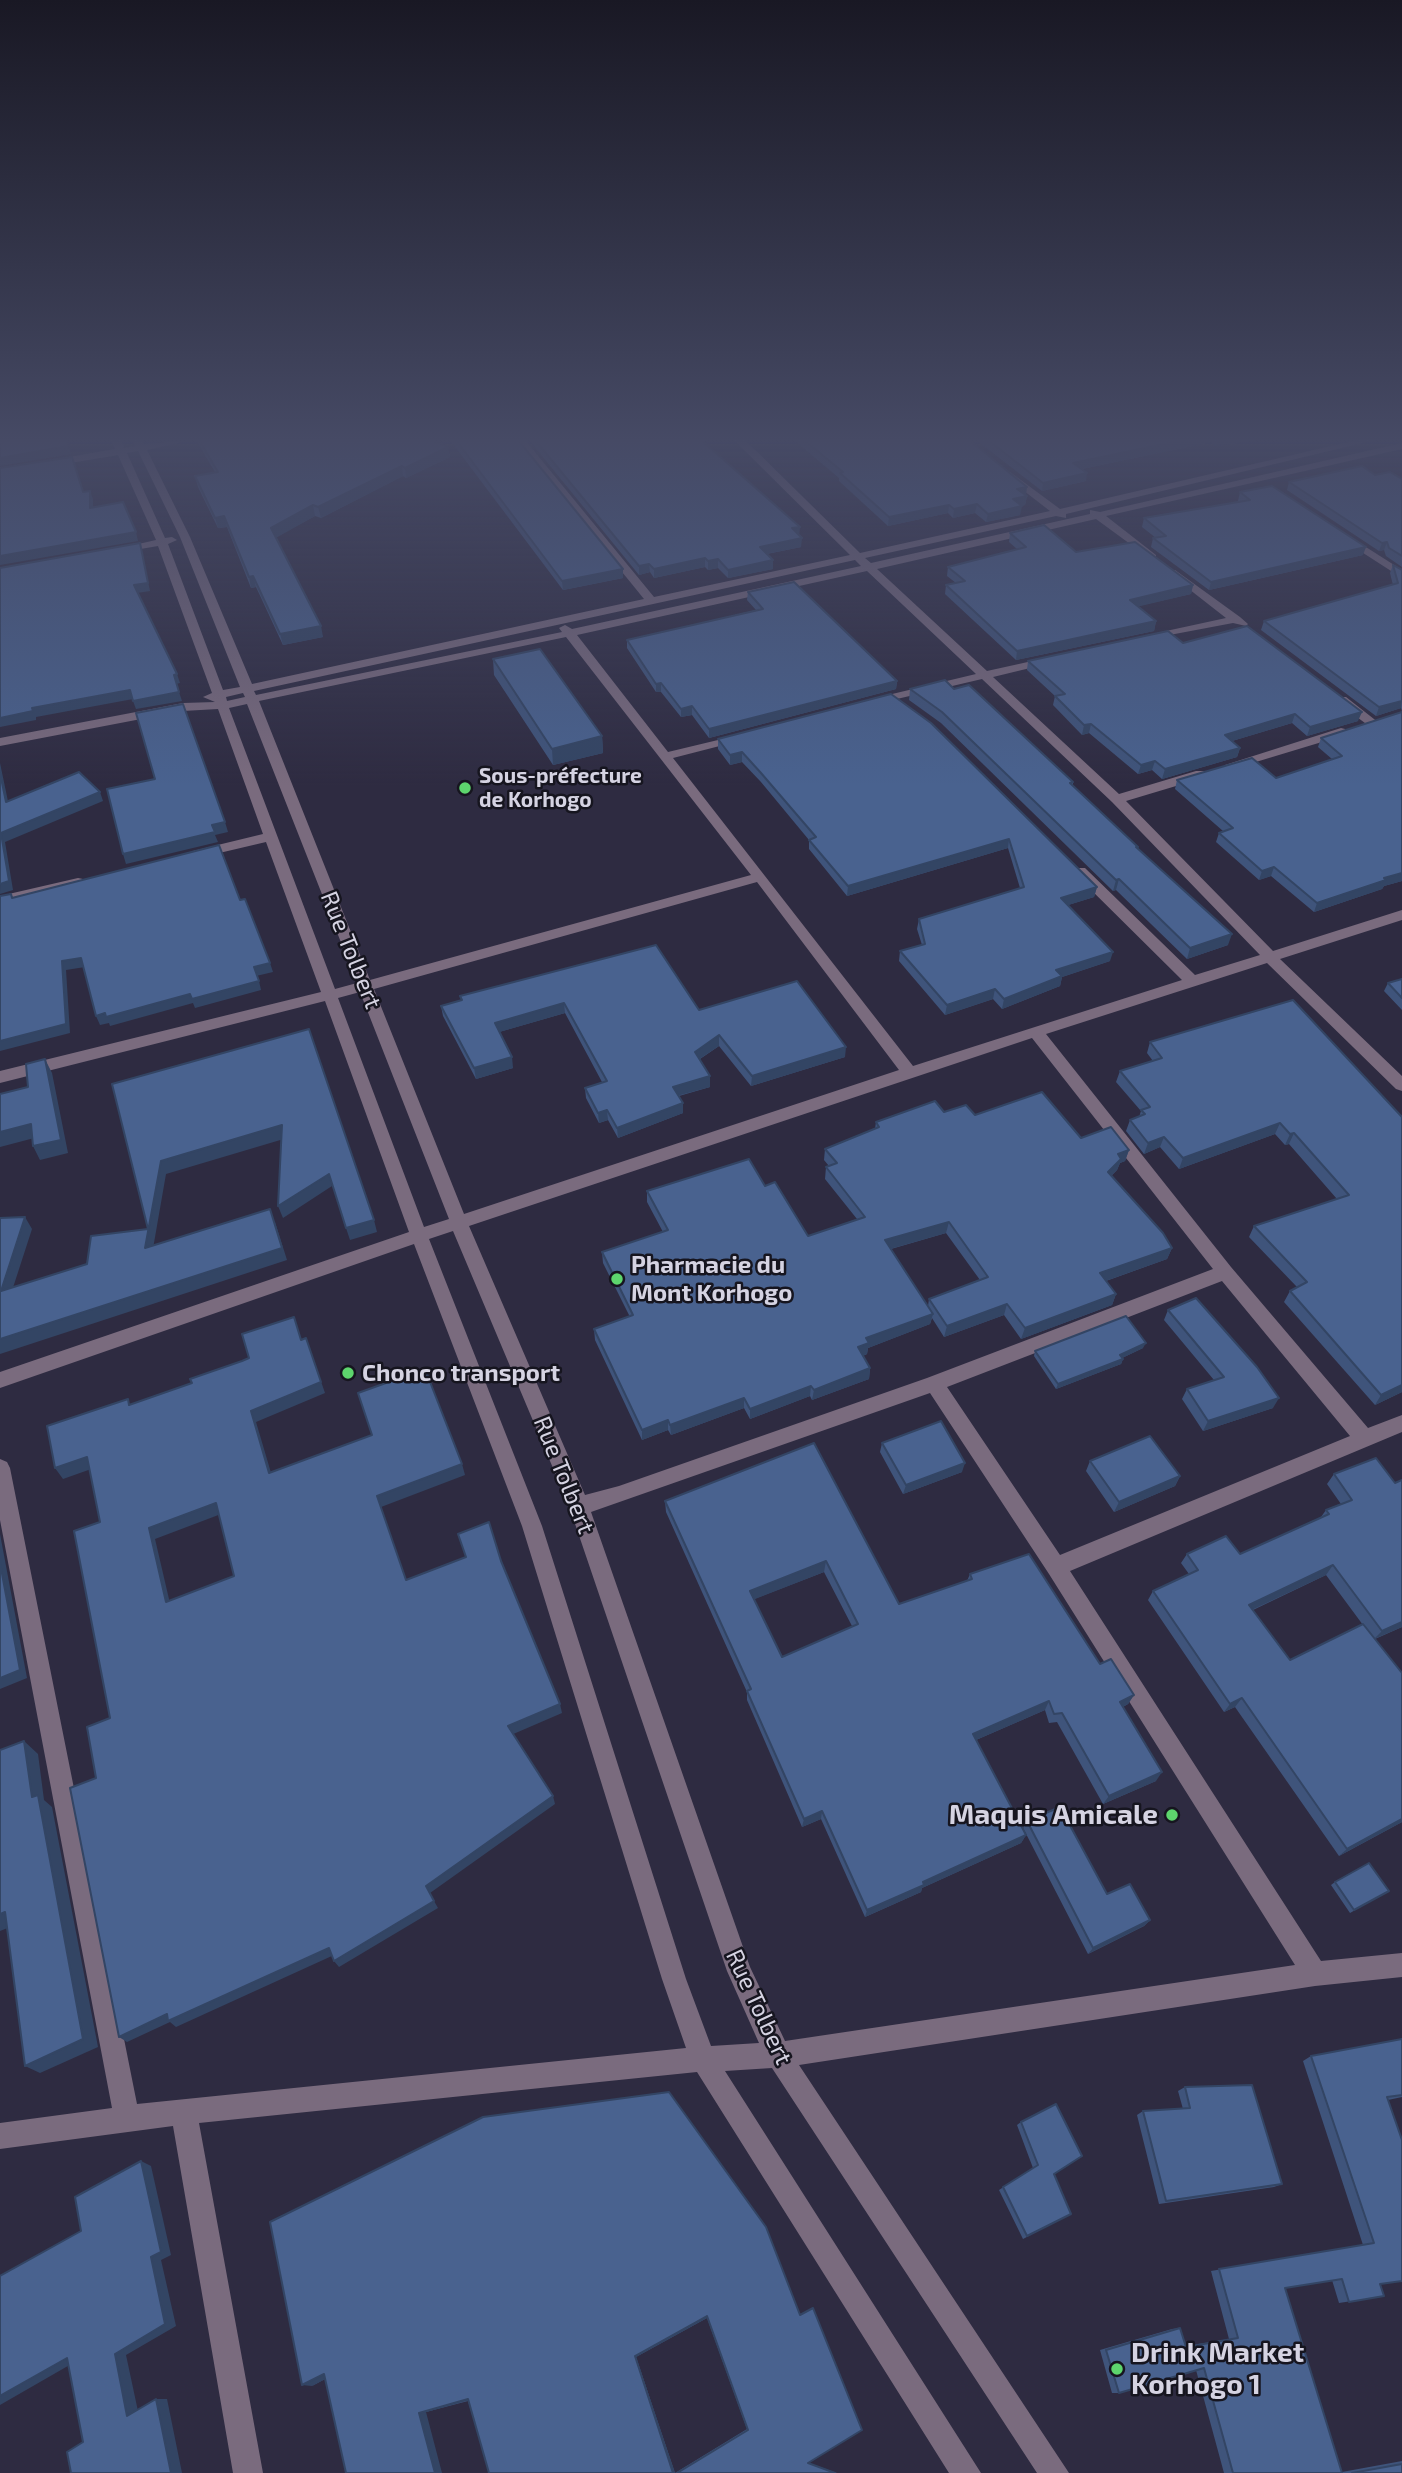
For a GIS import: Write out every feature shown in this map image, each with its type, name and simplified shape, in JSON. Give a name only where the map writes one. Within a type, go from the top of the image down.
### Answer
[{"type":"street","name":"Rue Tolbert","points":[[167,555],[418,1233],[532,1526],[674,1979],[703,2059],[966,2473]]},
{"type":"street","name":"Rue Tolbert","points":[[193,555],[458,1221],[579,1506],[739,1971],[778,2055],[1054,2473]]},
{"type":"street","points":[[614,555],[650,600]]},
{"type":"street","points":[[0,742],[222,699],[854,555]]},
{"type":"street","points":[[856,555],[1117,799],[1270,957],[1402,1085]]},
{"type":"street","points":[[249,693],[570,634],[919,555]]},
{"type":"street","points":[[1151,555],[1257,635]]},
{"type":"street","points":[[1372,555],[1402,575]]},
{"type":"street","points":[[1129,642],[1236,619]]},
{"type":"street","points":[[559,621],[908,1071]]},
{"type":"street","points":[[852,708],[984,673],[1063,656]]},
{"type":"street","points":[[1117,799],[1378,722],[1331,691]]},
{"type":"street","points":[[892,697],[914,713]]},
{"type":"street","points":[[666,756],[759,732]]},
{"type":"street","points":[[177,859],[272,836]]},
{"type":"street","points":[[1073,864],[1192,981]]},
{"type":"street","points":[[0,1077],[366,986],[760,877]]},
{"type":"street","points":[[0,900],[95,878]]},
{"type":"street","points":[[0,1380],[418,1233],[908,1071],[1402,915]]},
{"type":"street","points":[[1035,1031],[1225,1272],[1364,1438]]},
{"type":"street","points":[[579,1506],[620,1495],[934,1384],[1225,1272]]},
{"type":"street","points":[[934,1384],[1056,1567],[1315,1974]]},
{"type":"street","points":[[1056,1567],[1402,1423]]},
{"type":"street","points":[[0,1468],[127,2119]]},
{"type":"street","points":[[0,2136],[184,2111],[703,2059],[778,2055],[1315,1974],[1402,1965]]},
{"type":"street","points":[[184,2111],[248,2473]]},
{"type":"building","points":[[71,555],[142,555],[148,583],[134,585],[177,674],[174,675],[179,692],[133,701],[130,690],[32,708],[33,711],[0,718],[0,568]]},
{"type":"building","points":[[240,555],[285,555],[321,626],[280,634],[253,576],[249,577]]},
{"type":"building","points":[[543,555],[612,555],[623,569],[562,581]]},
{"type":"building","points":[[630,555],[768,555],[773,560],[728,570],[718,559],[708,561],[705,558],[654,569],[649,564],[639,566]]},
{"type":"building","points":[[993,555],[1153,555],[1193,585],[1130,600],[1156,621],[1017,651],[946,585],[965,581],[948,567]]},
{"type":"building","points":[[1176,555],[1329,555],[1211,582]]},
{"type":"building","points":[[1393,565],[1402,570],[1402,701],[1379,707],[1264,621],[1398,583]]},
{"type":"building","points":[[794,582],[897,681],[709,729],[692,706],[681,709],[661,683],[656,684],[627,640],[763,609],[748,592]]},
{"type":"building","points":[[1247,626],[1362,712],[1310,727],[1295,714],[1225,735],[1240,748],[1165,769],[1155,761],[1141,765],[1091,724],[1084,725],[1055,696],[1065,694],[1028,661],[1168,631],[1183,643]]},
{"type":"building","points":[[540,649],[602,736],[552,749],[493,659]]},
{"type":"building","points":[[945,680],[954,689],[969,685],[1073,782],[1070,783],[1136,847],[1232,934],[1190,948],[942,712],[910,689]]},
{"type":"building","points":[[891,694],[931,723],[1097,887],[1061,898],[1113,952],[1056,970],[1062,976],[1004,999],[995,989],[947,1005],[900,951],[925,944],[919,919],[1024,887],[1009,839],[848,886],[809,840],[816,837],[761,773],[742,752],[730,755],[718,739]]},
{"type":"building","points":[[183,704],[225,822],[212,825],[215,832],[123,854],[107,789],[155,779],[136,713]]},
{"type":"building","points":[[1402,712],[1402,873],[1317,903],[1274,867],[1262,871],[1219,833],[1233,828],[1177,780],[1252,758],[1276,778],[1342,756],[1321,738]]},
{"type":"building","points":[[79,772],[100,792],[1,833],[9,881],[0,884],[0,773],[6,802]]},
{"type":"building","points":[[219,845],[240,900],[245,899],[270,963],[254,967],[259,981],[192,999],[190,994],[106,1017],[105,1013],[96,1016],[81,958],[62,961],[66,1024],[0,1041],[0,896],[11,894],[12,898]]},
{"type":"building","points":[[656,945],[699,1010],[797,981],[846,1047],[752,1076],[719,1035],[695,1052],[710,1076],[673,1087],[683,1103],[617,1128],[607,1110],[598,1113],[585,1088],[607,1081],[564,1003],[495,1023],[512,1057],[474,1068],[441,1006],[462,1000],[460,996]]},
{"type":"building","points":[[1402,979],[1402,998],[1388,983]]},
{"type":"building","points":[[1293,1000],[1402,1117],[1402,1385],[1381,1395],[1290,1291],[1307,1282],[1254,1226],[1349,1195],[1294,1133],[1290,1134],[1280,1123],[1183,1158],[1164,1137],[1148,1143],[1130,1120],[1145,1114],[1141,1110],[1150,1107],[1120,1071],[1162,1058],[1150,1042]]},
{"type":"building","points":[[309,1029],[374,1220],[346,1228],[329,1174],[278,1206],[282,1125],[161,1161],[145,1248],[270,1209],[282,1248],[0,1339],[0,1218],[25,1217],[1,1291],[87,1264],[91,1236],[148,1229],[112,1084]]},
{"type":"building","points":[[45,1059],[61,1140],[33,1146],[31,1124],[0,1132],[0,1094],[28,1087],[26,1064]]},
{"type":"building","points":[[1042,1092],[1081,1138],[1111,1127],[1129,1150],[1118,1154],[1121,1159],[1108,1172],[1163,1233],[1172,1248],[1100,1273],[1116,1294],[1025,1328],[1007,1304],[947,1326],[929,1299],[988,1277],[949,1222],[885,1240],[933,1314],[866,1338],[869,1343],[858,1347],[870,1368],[814,1390],[811,1386],[750,1409],[744,1398],[670,1425],[668,1420],[642,1430],[594,1329],[633,1315],[602,1252],[668,1230],[647,1191],[749,1159],[765,1186],[775,1182],[808,1236],[865,1217],[826,1167],[837,1163],[825,1149],[879,1127],[876,1122],[935,1101],[944,1112],[966,1105],[975,1115]]},
{"type":"building","points":[[1196,1298],[1257,1367],[1279,1398],[1208,1421],[1187,1389],[1224,1377],[1168,1310]]},
{"type":"building","points":[[1126,1316],[1146,1343],[1120,1355],[1123,1359],[1058,1384],[1035,1351]]},
{"type":"building","points":[[294,1317],[301,1340],[306,1338],[321,1382],[251,1411],[269,1473],[372,1435],[358,1393],[425,1369],[462,1464],[377,1496],[406,1580],[466,1557],[458,1534],[489,1522],[501,1561],[560,1704],[508,1726],[553,1796],[426,1886],[434,1901],[334,1961],[329,1948],[168,2021],[167,2014],[119,2037],[70,1788],[96,1778],[87,1727],[110,1718],[74,1531],[100,1522],[87,1457],[55,1468],[47,1426],[128,1399],[129,1405],[192,1383],[190,1379],[249,1358],[242,1334]],"holes":[[[216,1503],[234,1576],[166,1602],[149,1528]]]},
{"type":"building","points":[[941,1421],[965,1463],[906,1485],[882,1443]]},
{"type":"building","points":[[1150,1436],[1180,1476],[1119,1502],[1090,1461]]},
{"type":"building","points":[[814,1443],[899,1604],[972,1579],[970,1574],[1029,1554],[1100,1664],[1111,1659],[1134,1695],[1120,1702],[1162,1772],[1109,1796],[1062,1713],[1054,1714],[1049,1701],[973,1734],[1026,1835],[867,1910],[822,1811],[804,1819],[747,1691],[751,1689],[665,1501]],"holes":[[[826,1561],[858,1624],[782,1657],[750,1591]]]},
{"type":"building","points":[[1376,1458],[1395,1483],[1402,1480],[1402,1622],[1382,1631],[1333,1565],[1249,1605],[1290,1660],[1363,1624],[1402,1673],[1402,1819],[1347,1849],[1242,1698],[1230,1704],[1153,1591],[1198,1570],[1187,1554],[1226,1536],[1240,1554],[1329,1514],[1326,1510],[1352,1500],[1334,1474]]},
{"type":"building","points":[[0,1563],[20,1670],[0,1678]]},
{"type":"building","points":[[24,1741],[32,1797],[38,1795],[83,2039],[25,2066],[5,1912],[0,1914],[0,1750]]},
{"type":"building","points":[[1060,1807],[1107,1894],[1130,1884],[1150,1920],[1093,1948],[1027,1821]]},
{"type":"building","points":[[1369,1863],[1389,1891],[1354,1910],[1335,1882]]},
{"type":"building","points":[[1402,2039],[1402,2095],[1387,2097],[1402,2140],[1402,2281],[1380,2284],[1384,2296],[1349,2302],[1342,2279],[1285,2288],[1342,2473],[1233,2473],[1204,2368],[1119,2393],[1106,2350],[1180,2328],[1186,2347],[1238,2338],[1219,2269],[1374,2243],[1311,2056]]},
{"type":"building","points":[[1252,2085],[1282,2184],[1166,2201],[1143,2111],[1190,2108],[1185,2087]]},
{"type":"building","points":[[669,2092],[766,2227],[800,2315],[813,2308],[862,2430],[808,2463],[835,2473],[677,2473],[748,2430],[707,2316],[635,2356],[673,2473],[489,2473],[468,2399],[419,2413],[435,2473],[346,2473],[324,2374],[302,2385],[270,2222],[483,2117]]},
{"type":"building","points":[[1056,2104],[1082,2156],[1054,2174],[1071,2214],[1027,2236],[1003,2187],[1038,2165],[1021,2122]]},
{"type":"building","points":[[141,2161],[161,2252],[151,2257],[165,2324],[115,2354],[127,2416],[156,2399],[171,2473],[71,2473],[67,2452],[83,2442],[67,2358],[0,2396],[0,2276],[81,2231],[75,2197]]},
{"type":"building","points":[[1402,2464],[1402,2473],[1352,2473]]},
{"type":"place","name":"Sous-préfecture de Korhogo","points":[[465,788]]},
{"type":"place","name":"Pharmacie du Mont Korhogo","points":[[617,1279]]},
{"type":"place","name":"Chonco transport","points":[[348,1373]]},
{"type":"place","name":"Maquis Amicale","points":[[1172,1815]]},
{"type":"place","name":"Drink Market Korhogo 1","points":[[1117,2369]]}]
